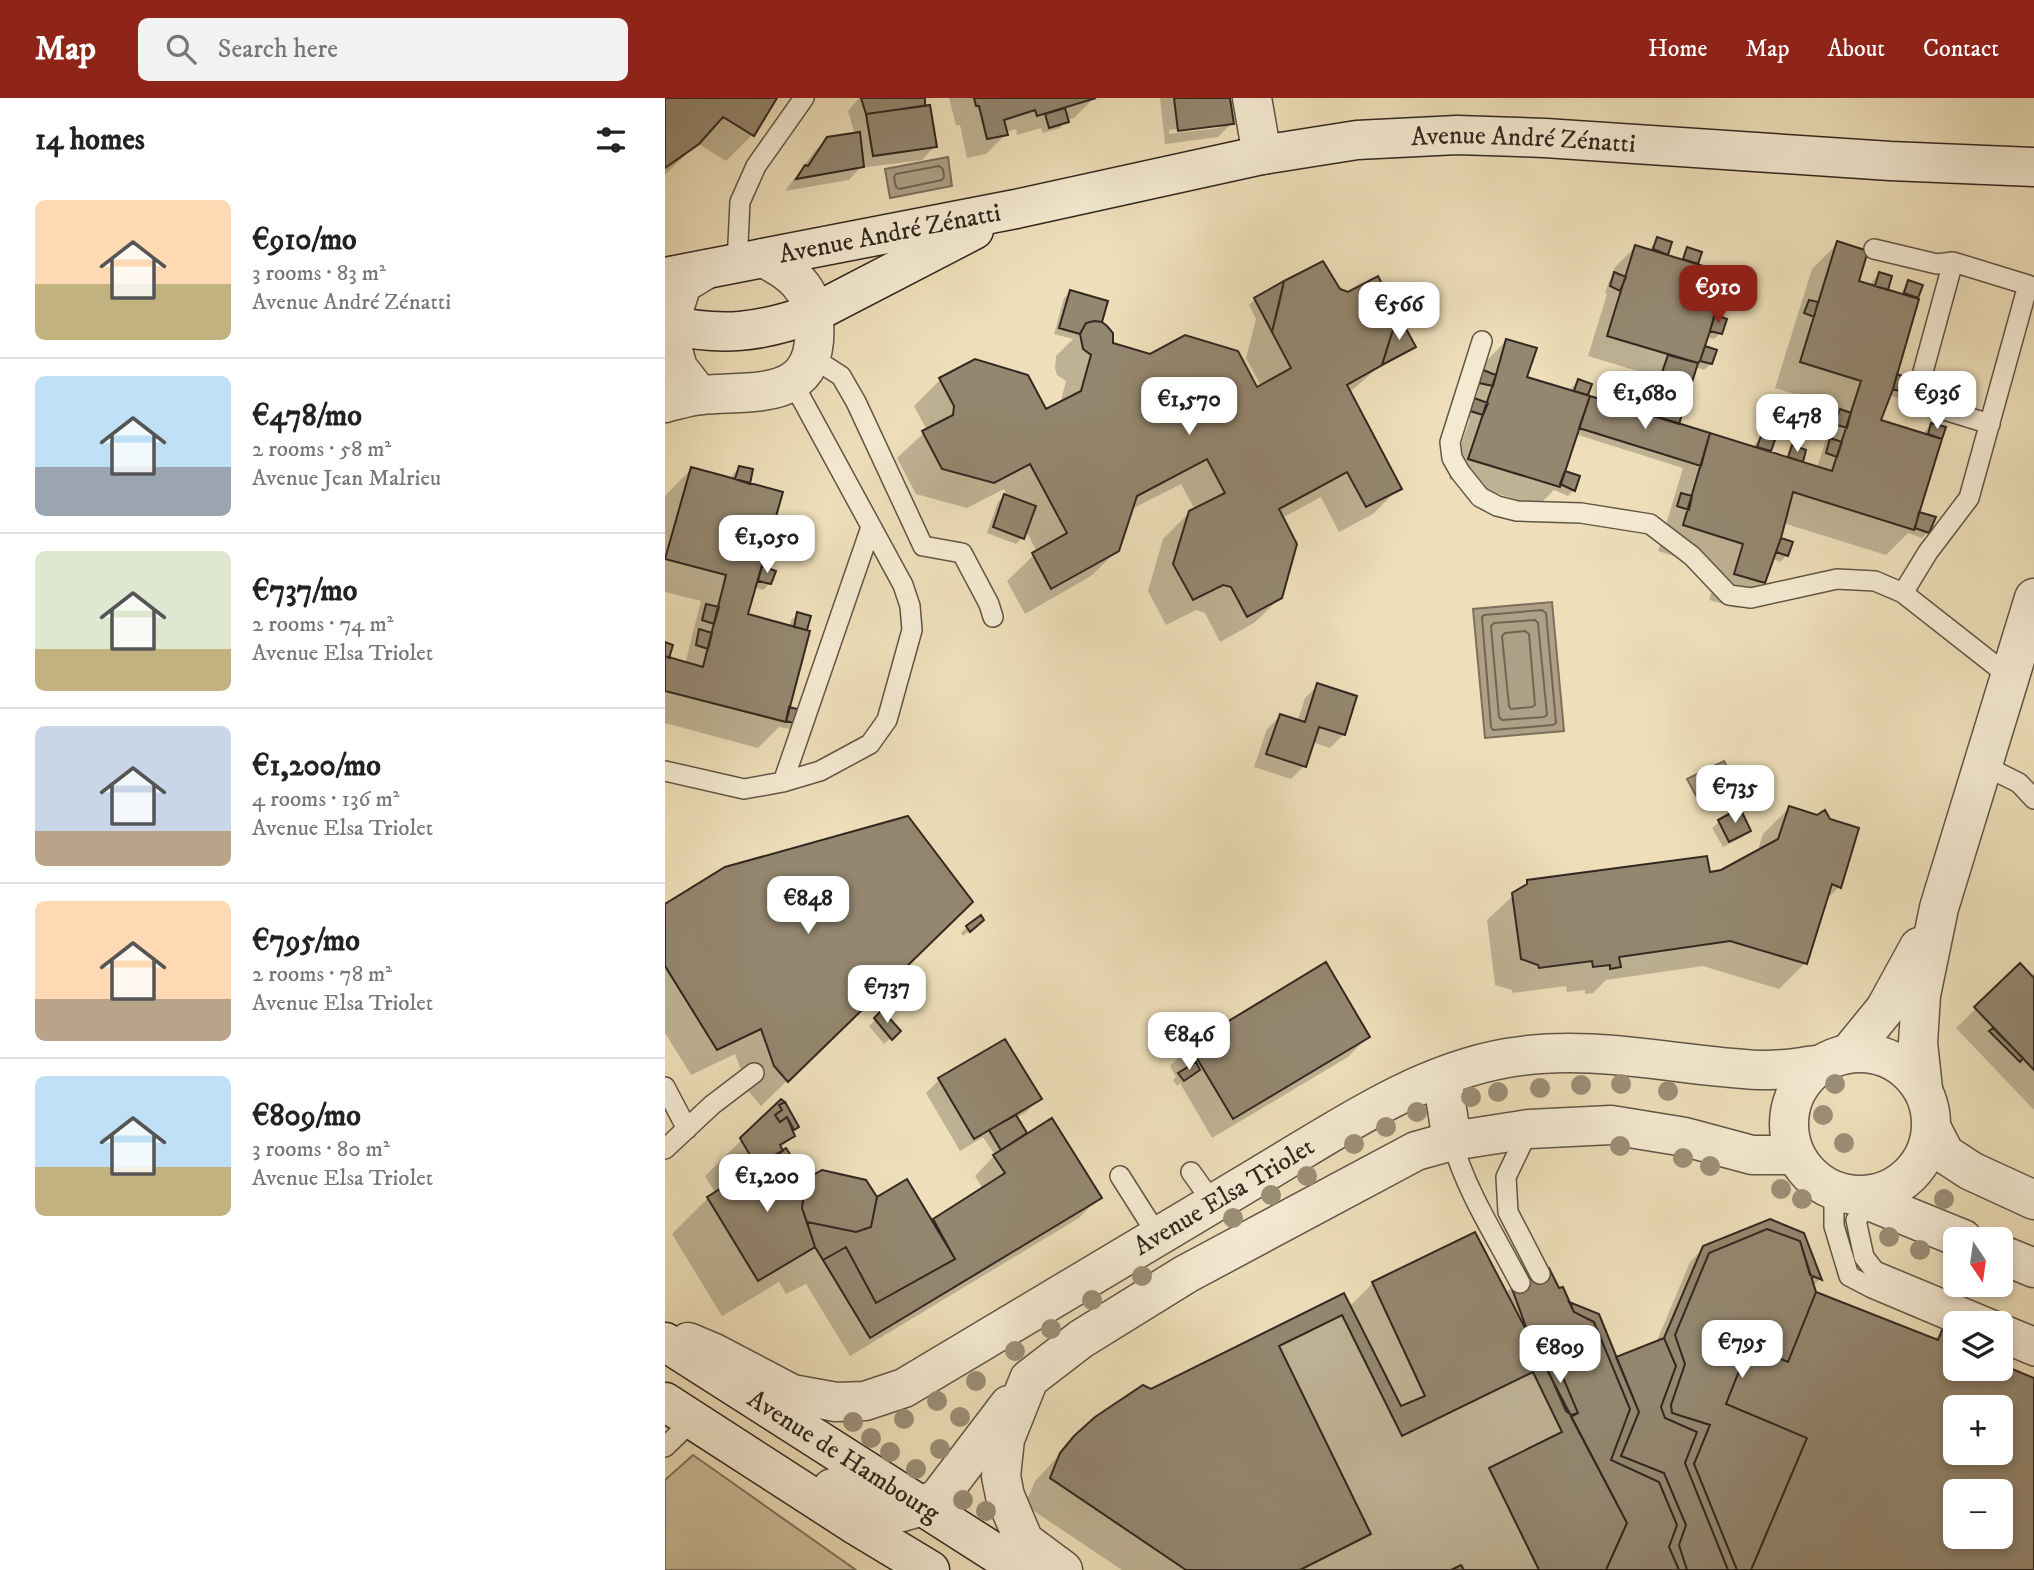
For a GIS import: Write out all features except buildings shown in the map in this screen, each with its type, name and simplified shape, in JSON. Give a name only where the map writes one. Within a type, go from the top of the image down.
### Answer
[{"type":"street","points":[[1252,98],[1262,155]]},
{"type":"street","name":"Avenue André Zénatti","points":[[665,277],[1016,209],[1262,155],[1357,140],[1457,135],[1545,138],[1891,161],[2034,167]]},
{"type":"street","name":"Avenue André Zénatti","points":[[667,324],[711,332],[742,332],[787,323],[814,313],[1016,209]]},
{"type":"street","name":"Avenue André Zénatti","points":[[736,264],[779,266],[803,285],[814,313],[815,333],[802,370],[782,387],[743,394],[682,399],[678,368],[667,324],[682,284],[736,264]]},
{"type":"street","points":[[1923,1089],[1918,1043],[1921,995],[1939,908],[2034,598]]},
{"type":"street","points":[[1939,908],[1885,1009],[1834,1058],[1799,1084],[1788,1114],[1790,1146],[1801,1167],[1825,1188],[1854,1196],[1943,1231]]},
{"type":"street","name":"Avenue Elsa Triolet","points":[[665,1332],[714,1353],[792,1394],[836,1402],[865,1401],[904,1388],[1213,1203],[1382,1104],[1422,1084],[1482,1063],[1546,1055],[1617,1055],[1763,1070],[1834,1058]]},
{"type":"street","points":[[1834,1058],[1880,1055],[1912,1074],[1929,1102],[1929,1145],[1916,1169],[1889,1190],[1854,1196]]},
{"type":"street","points":[[1442,1077],[1452,1141]]},
{"type":"street","name":"Avenue Elsa Triolet","points":[[923,1506],[939,1497],[1029,1379],[1081,1339],[1186,1274],[1416,1151],[1452,1141],[1529,1129],[1611,1125],[1685,1137],[1752,1155],[1795,1156]]},
{"type":"street","points":[[1931,1129],[1945,1154],[1971,1171],[2034,1200]]},
{"type":"street","points":[[1158,1236],[1186,1274]]},
{"type":"street","points":[[2013,1259],[2034,1268]]},
{"type":"street","name":"Avenue de Hambourg","points":[[665,1342],[1022,1570]]},
{"type":"street","points":[[1029,1379],[1005,1439],[1001,1476],[1005,1496],[1024,1541],[1063,1570]]},
{"type":"street","points":[[665,1381],[874,1515],[902,1513],[923,1506]]},
{"type":"street","name":"Avenue de Hambourg","points":[[679,1411],[930,1570]]},
{"type":"lane","points":[[736,264],[740,202],[756,166],[804,98]]},
{"type":"lane","points":[[1874,249],[1937,264],[1953,262],[2028,285],[1969,498],[1928,552],[1903,593]]},
{"type":"lane","points":[[1953,262],[1915,401],[1990,424]]},
{"type":"lane","points":[[1482,341],[1450,442],[1452,458],[1480,497],[1497,506],[1517,511],[1581,513],[1650,524],[1692,556],[1729,595],[1751,598],[1837,579],[1875,581],[1903,593],[2010,677]]},
{"type":"lane","points":[[665,771],[744,789],[783,782],[820,771],[870,744],[887,720],[912,630],[910,606],[903,585],[871,527],[802,370]]},
{"type":"lane","points":[[802,370],[841,376],[856,402],[923,545],[962,553],[993,617]]},
{"type":"lane","points":[[783,782],[871,527]]},
{"type":"lane","points":[[1983,765],[2019,783],[2034,799]]},
{"type":"lane","points":[[665,1149],[712,1105],[754,1073]]},
{"type":"lane","points":[[665,1087],[687,1129]]},
{"type":"lane","points":[[1529,1129],[1506,1177],[1508,1212],[1540,1274]]},
{"type":"lane","points":[[1452,1141],[1457,1159],[1478,1204],[1520,1283]]},
{"type":"lane","points":[[1191,1172],[1213,1203]]},
{"type":"lane","points":[[1121,1176],[1158,1236]]},
{"type":"lane","points":[[1854,1196],[1834,1226],[1849,1276],[1872,1289],[1943,1318]]},
{"type":"lane","points":[[1854,1196],[1864,1257],[1875,1271],[2034,1337]]},
{"type":"lane","points":[[2013,1347],[2034,1356]]},
{"type":"lane","points":[[665,1447],[679,1411]]},
{"type":"shaded area","points":[[693,1455],[856,1570],[665,1570],[665,1480]]},
{"type":"water","points":[[948,157],[952,186],[890,198],[885,169]]},
{"type":"water","points":[[1552,602],[1564,731],[1485,738],[1473,609]]},
{"type":"water","points":[[1724,761],[1736,784],[1700,803],[1687,779]]}]
